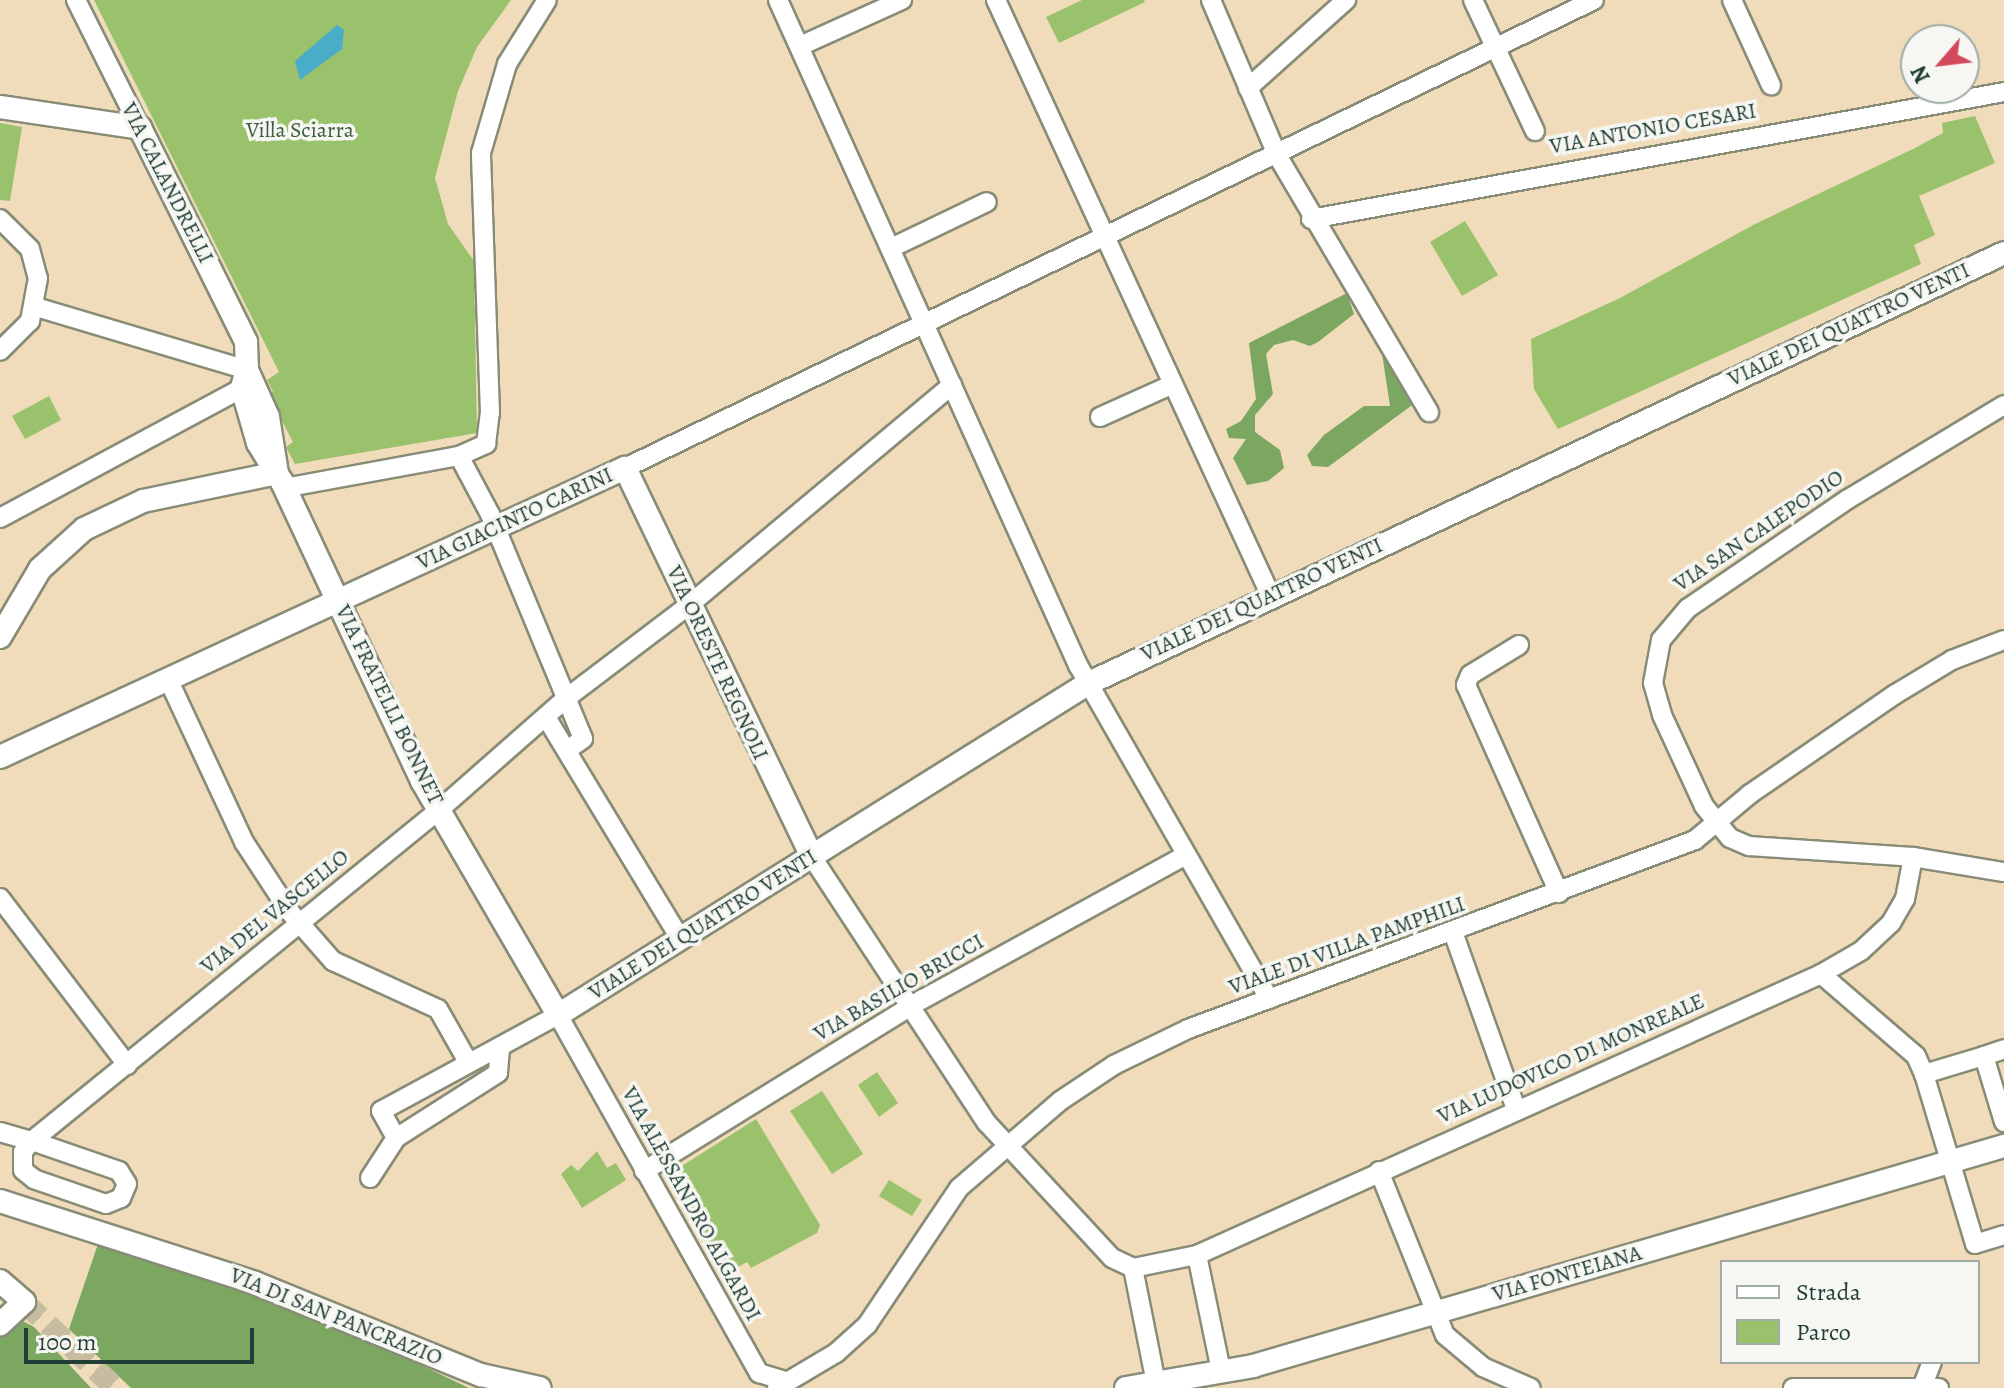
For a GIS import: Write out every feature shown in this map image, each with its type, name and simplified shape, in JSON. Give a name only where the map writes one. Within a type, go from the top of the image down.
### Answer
[{"type":"street","name":"VIA CALANDRELLI","points":[[76,0],[241,331],[244,379],[268,417],[280,480]]},
{"type":"street","points":[[0,637],[52,553],[84,529],[143,501],[459,456],[483,447],[489,433],[482,146],[507,64],[547,0]]},
{"type":"street","points":[[778,0],[1087,684],[1269,999]]},
{"type":"street","points":[[800,46],[902,0]]},
{"type":"street","points":[[996,0],[1270,594]]},
{"type":"street","points":[[1211,0],[1277,155],[1311,219],[1429,412]]},
{"type":"street","points":[[1248,88],[1346,0]]},
{"type":"street","points":[[1473,0],[1535,131]]},
{"type":"street","name":"VIA GIACINTO CARINI","points":[[0,757],[625,468],[1594,0]]},
{"type":"street","points":[[1732,0],[1771,85]]},
{"type":"street","name":"VIA ANTONIO CESARI","points":[[1311,219],[2004,92]]},
{"type":"street","points":[[0,107],[140,128]]},
{"type":"street","points":[[891,248],[987,202]]},
{"type":"street","points":[[0,219],[16,230],[34,258],[36,307],[21,335],[0,351]]},
{"type":"street","name":"VIALE DEI QUATTRO VENTI","points":[[558,1015],[1087,684],[1270,594],[2004,253]]},
{"type":"street","points":[[36,307],[244,379]]},
{"type":"street","points":[[0,518],[244,379]]},
{"type":"street","points":[[1100,417],[1173,384]]},
{"type":"street","points":[[564,700],[689,605],[952,385]]},
{"type":"street","name":"VIA SAN CALEPODIO","points":[[1716,825],[1704,806],[1655,696],[1654,664],[1667,630],[1695,603],[1808,525],[2004,405]]},
{"type":"street","points":[[459,456],[495,529],[564,700],[583,739],[567,750]]},
{"type":"street","name":"VIA ORESTE REGNOLI","points":[[625,468],[812,857]]},
{"type":"street","name":"VIA FRATELLI BONNET","points":[[280,480],[439,810],[558,1015]]},
{"type":"street","name":"VIALE DI VILLA PAMPHILI","points":[[784,1386],[836,1353],[867,1325],[943,1205],[1007,1146],[1078,1088],[1126,1057],[1269,999],[1695,840],[1750,794],[1894,695],[1952,660],[2004,640]]},
{"type":"street","points":[[1519,645],[1470,675],[1466,685],[1559,893]]},
{"type":"street","points":[[169,681],[244,842],[299,923],[333,961],[428,1004],[442,1016],[467,1060]]},
{"type":"street","name":"VIA DEL VASCELLO","points":[[32,1141],[439,810],[564,700]]},
{"type":"street","points":[[546,717],[680,938]]},
{"type":"street","points":[[1716,825],[1735,841],[1758,848],[1913,857],[2004,872]]},
{"type":"street","name":"VIA BASILIO BRICCI","points":[[644,1171],[909,1008],[1184,856]]},
{"type":"street","points":[[812,857],[909,1008],[1007,1146],[1112,1258],[1133,1268],[1156,1383]]},
{"type":"street","name":"VIA LUDOVICO DI MONREALE","points":[[1133,1268],[1197,1255],[1821,974],[1869,946],[1891,923],[1905,899],[1913,857]]},
{"type":"street","points":[[0,898],[127,1065]]},
{"type":"street","points":[[1453,932],[1516,1109]]},
{"type":"street","points":[[1821,974],[1916,1056],[1950,1162],[1974,1253],[2004,1235]]},
{"type":"street","points":[[396,1138],[381,1111],[467,1060],[500,1049],[558,1015]]},
{"type":"street","name":"VIA ALESSANDRO ALGARDI","points":[[558,1015],[759,1373],[784,1386]]},
{"type":"street","points":[[370,1178],[396,1138],[498,1073],[500,1049]]},
{"type":"street","points":[[1924,1074],[2004,1049]]},
{"type":"street","points":[[1984,1056],[2004,1122]]},
{"type":"street","points":[[0,1132],[32,1141],[122,1173],[127,1184],[123,1197],[108,1204],[26,1174],[21,1156],[32,1141]]},
{"type":"street","name":"VIA FONTEIANA","points":[[1126,1388],[1221,1371],[1434,1313],[2004,1146]]},
{"type":"street","points":[[1379,1171],[1445,1335],[1468,1357],[1531,1388]]},
{"type":"street","points":[[87,1229],[95,1200]]},
{"type":"street","name":"VIA DI SAN PANCRAZIO","points":[[0,1201],[277,1291],[481,1375],[540,1388]]},
{"type":"street","points":[[1197,1255],[1221,1371]]},
{"type":"street","points":[[0,1281],[24,1302],[0,1324]]},
{"type":"street","points":[[1793,1388],[1931,1387],[1932,1364]]},
{"type":"street","points":[[766,1388],[784,1386]]},
{"type":"green space","name":"Villa Sciarra","points":[[94,0],[511,0],[477,47],[458,91],[435,178],[448,224],[474,261],[477,433],[295,464],[286,447],[293,442],[268,394],[273,392],[267,380],[279,372]]},
{"type":"green space","points":[[1082,0],[1145,2],[1059,43],[1046,17]]},
{"type":"green space","points":[[1975,116],[1995,163],[1919,196],[1935,235],[1914,245],[1921,264],[1558,429],[1534,389],[1531,339],[1620,298],[1755,224],[1913,149],[1943,133],[1942,123]]},
{"type":"green space","points":[[0,123],[22,127],[10,201],[0,200]]},
{"type":"green space","points":[[1465,221],[1498,275],[1462,296],[1430,242]]},
{"type":"green space","points":[[1347,293],[1354,314],[1318,342],[1310,346],[1293,340],[1274,345],[1266,354],[1273,394],[1255,415],[1255,432],[1280,450],[1284,468],[1268,481],[1247,485],[1233,458],[1246,439],[1229,438],[1226,429],[1241,421],[1256,399],[1249,343]]},
{"type":"green space","points":[[1381,347],[1415,403],[1328,467],[1312,466],[1307,455],[1324,435],[1364,406],[1390,406]]},
{"type":"green space","points":[[49,396],[61,420],[25,439],[12,416]]},
{"type":"green space","points":[[877,1072],[898,1103],[879,1117],[858,1085]]},
{"type":"green space","points":[[822,1091],[863,1154],[832,1174],[790,1111]]},
{"type":"green space","points":[[756,1119],[820,1225],[817,1233],[751,1268],[747,1262],[724,1275],[666,1176]]},
{"type":"green space","points":[[597,1151],[607,1168],[616,1163],[626,1180],[582,1208],[561,1174],[571,1165],[578,1171]]},
{"type":"green space","points":[[889,1180],[922,1200],[912,1216],[879,1196]]},
{"type":"green space","points":[[99,1241],[347,1330],[469,1388],[131,1388],[69,1329]]},
{"type":"green space","points":[[19,1319],[34,1327],[91,1388],[0,1388],[0,1334]]},
{"type":"water","points":[[337,25],[344,30],[342,49],[300,80],[295,61]]},
{"type":"tunnel","points":[[24,1302],[115,1388]]}]
